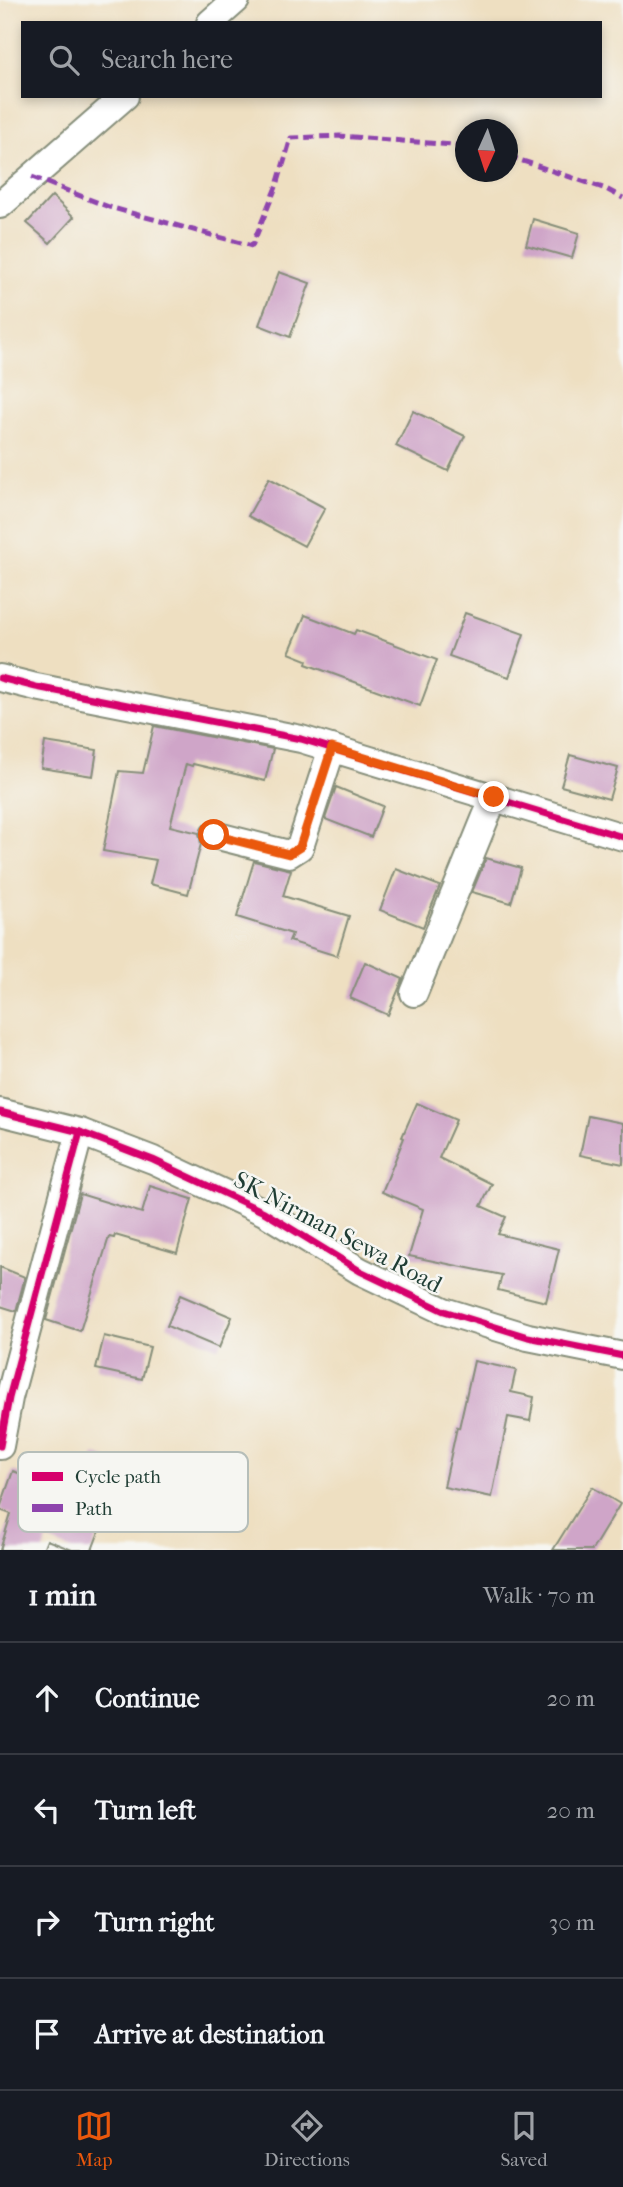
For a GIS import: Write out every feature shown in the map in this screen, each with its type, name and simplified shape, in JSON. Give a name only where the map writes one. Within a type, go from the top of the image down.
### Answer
[{"type":"street","points":[[212,21],[236,0]]},
{"type":"street","points":[[0,205],[123,98]]},
{"type":"street","points":[[0,678],[301,739],[623,837]]},
{"type":"street","points":[[214,835],[289,854],[300,847],[332,748]]},
{"type":"street","points":[[414,993],[494,797]]},
{"type":"street","name":"SK Nirman Sewa Road","points":[[0,1112],[80,1132],[153,1160],[264,1212],[360,1271],[444,1311],[528,1337],[623,1356]]},
{"type":"street","points":[[0,1446],[9,1398],[80,1132]]},
{"type":"building","points":[[52,196],[74,217],[50,243],[27,223]]},
{"type":"building","points":[[533,219],[579,233],[572,258],[526,245]]},
{"type":"building","points":[[279,272],[310,283],[290,337],[259,325]]},
{"type":"building","points":[[413,411],[465,436],[448,471],[396,446]]},
{"type":"building","points":[[269,478],[325,508],[304,546],[248,516]]},
{"type":"building","points":[[465,613],[524,634],[509,677],[449,656]]},
{"type":"building","points":[[305,615],[354,634],[356,630],[437,660],[420,706],[306,664],[307,660],[289,653]]},
{"type":"building","points":[[154,726],[273,749],[265,781],[186,764],[170,826],[199,833],[201,844],[188,894],[150,884],[156,860],[103,851],[119,771],[143,773]]},
{"type":"building","points":[[45,742],[97,750],[93,776],[41,768]]},
{"type":"building","points":[[570,755],[618,768],[609,799],[561,786]]},
{"type":"building","points":[[336,787],[383,806],[371,837],[325,819]]},
{"type":"building","points":[[486,858],[521,868],[511,903],[472,892]]},
{"type":"building","points":[[254,861],[291,870],[283,896],[349,916],[337,956],[289,941],[292,934],[237,917]]},
{"type":"building","points":[[396,869],[440,886],[423,927],[380,910]]},
{"type":"building","points":[[365,962],[403,979],[388,1015],[350,998]]},
{"type":"building","points":[[417,1103],[456,1120],[439,1158],[492,1184],[481,1206],[506,1217],[498,1234],[559,1249],[546,1302],[498,1290],[502,1275],[409,1256],[423,1209],[382,1192]]},
{"type":"building","points":[[588,1116],[623,1123],[623,1164],[580,1155]]},
{"type":"building","points":[[150,1186],[192,1199],[177,1253],[115,1235],[114,1238],[109,1237],[80,1331],[46,1320],[80,1194],[142,1213]]},
{"type":"building","points":[[0,1267],[25,1277],[16,1311],[0,1306]]},
{"type":"building","points":[[180,1295],[232,1317],[219,1348],[167,1326]]},
{"type":"building","points":[[104,1336],[150,1347],[142,1379],[96,1369]]},
{"type":"building","points":[[474,1361],[516,1370],[511,1392],[534,1397],[530,1421],[508,1417],[492,1497],[444,1487]]},
{"type":"building","points":[[13,1471],[18,1473],[18,1532],[99,1532],[92,1550],[72,1550],[47,1540],[43,1550],[0,1550],[11,1514],[0,1508]]},
{"type":"building","points":[[592,1487],[620,1504],[592,1550],[553,1550]]},
{"type":"marked path","points":[[32,177],[109,207],[252,246],[278,182],[291,138],[340,136],[455,145]]},
{"type":"marked path","points":[[518,159],[606,189],[623,198]]},
{"type":"cycle path","points":[[0,678],[301,739],[623,837]]},
{"type":"cycle path","points":[[0,1112],[80,1132],[153,1160],[264,1212],[360,1271],[444,1311],[528,1337],[623,1356]]},
{"type":"cycle path","points":[[0,1446],[9,1398],[80,1132]]},
{"type":"route","points":[[214,835],[289,854],[300,847],[332,748],[494,797]]}]
